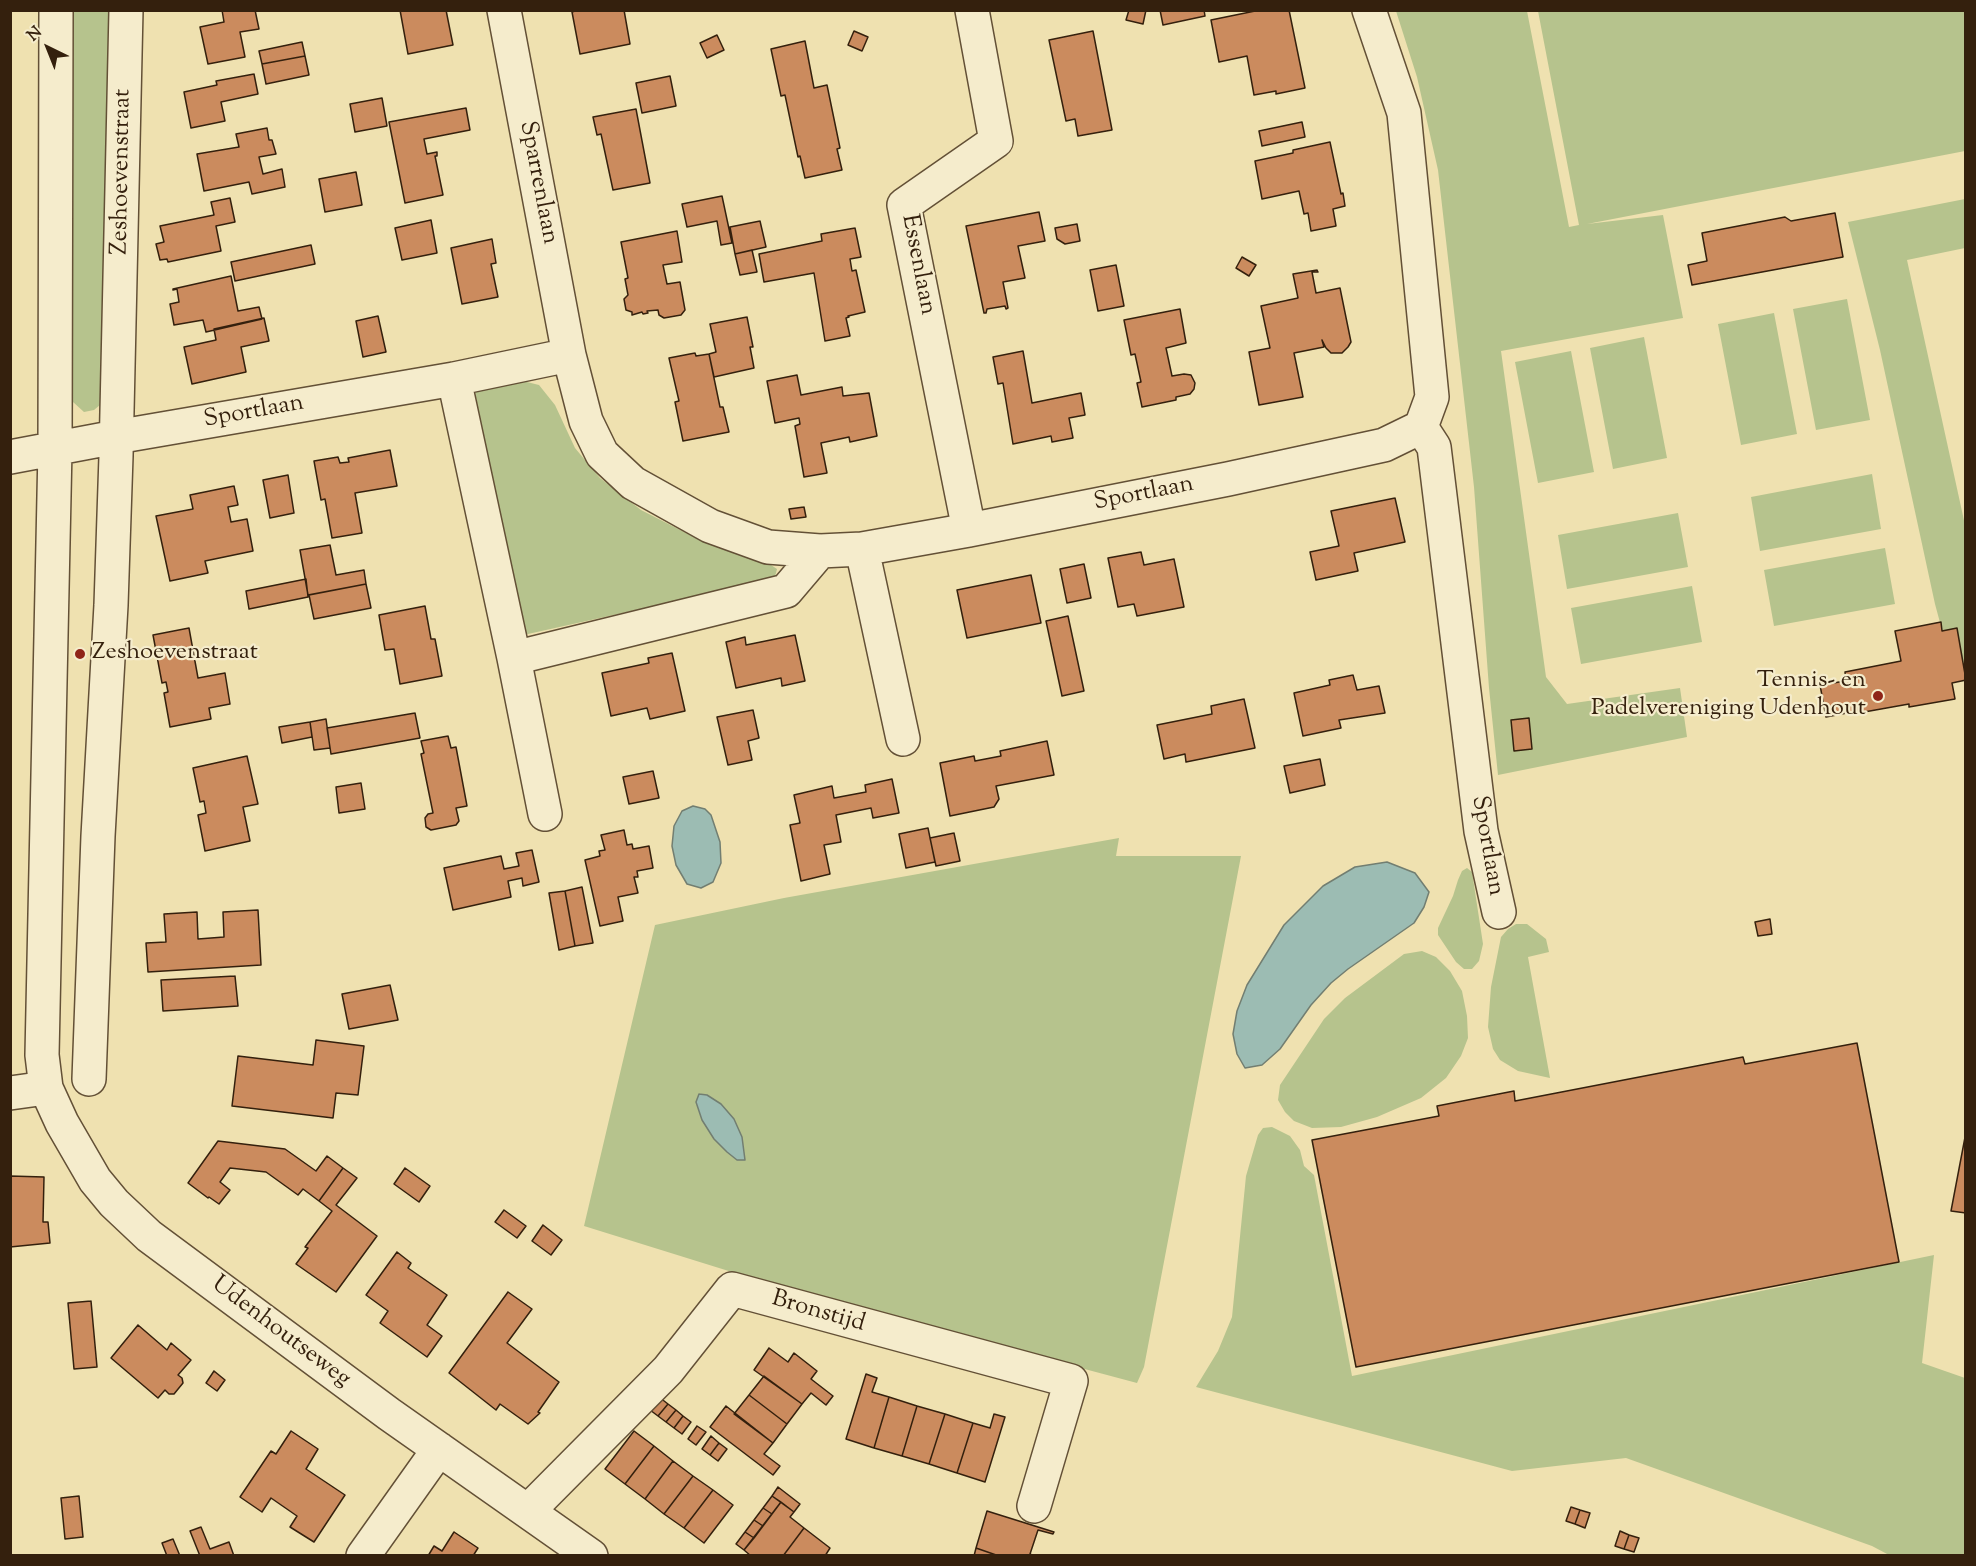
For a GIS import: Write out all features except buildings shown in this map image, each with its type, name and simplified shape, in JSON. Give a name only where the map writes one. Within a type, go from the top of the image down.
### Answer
[{"type":"street","points":[[10,1093],[46,1088],[42,1055],[55,449],[56,10]]},
{"type":"street","name":"Zeshoevenstraat","points":[[89,1079],[98,836],[111,605],[126,10]]},
{"type":"street","name":"Sparrenlaan","points":[[504,10],[569,355]]},
{"type":"street","name":"Essenlaan","points":[[969,530],[904,205],[996,141],[972,10]]},
{"type":"street","points":[[1369,10],[1404,113],[1432,397],[1421,427]]},
{"type":"street","name":"Sportlaan","points":[[10,457],[116,436],[454,379],[569,355],[586,421],[602,454],[633,483],[710,526],[768,547],[819,551],[862,549],[1228,479],[1373,448],[1421,427],[1434,447],[1481,831],[1499,912]]},
{"type":"street","points":[[454,379],[545,814]]},
{"type":"street","points":[[862,549],[903,739]]},
{"type":"street","points":[[514,658],[786,591],[819,551]]},
{"type":"street","points":[[47,837],[98,836]]},
{"type":"street","name":"Udenhoutseweg","points":[[46,1088],[62,1123],[95,1180],[114,1203],[149,1236],[389,1414],[591,1556]]},
{"type":"street","name":"Bronstijd","points":[[528,1511],[668,1370],[732,1289],[1071,1381],[1034,1506]]},
{"type":"street","points":[[363,1556],[439,1449]]},
{"type":"green space","points":[[73,11],[113,11],[106,400],[94,410],[84,412],[73,402],[71,346]]},
{"type":"green space","points":[[1396,11],[1527,11],[1569,227],[1579,225],[1538,11],[1965,11],[1965,151],[1587,224],[1663,215],[1683,318],[1501,351],[1546,677],[1567,704],[1680,688],[1687,737],[1498,775],[1474,487],[1438,170],[1417,77]]},
{"type":"green space","points":[[1965,199],[1965,248],[1907,260],[1965,525],[1965,681],[1956,682],[1935,604],[1880,350],[1848,222]]},
{"type":"green space","points":[[1847,299],[1870,420],[1816,430],[1793,309]]},
{"type":"green space","points":[[1774,313],[1797,434],[1741,445],[1718,324]]},
{"type":"green space","points":[[1644,337],[1667,458],[1613,469],[1590,348]]},
{"type":"green space","points":[[1571,351],[1594,472],[1538,483],[1515,362]]},
{"type":"green space","points":[[523,381],[539,385],[555,405],[575,448],[600,478],[641,510],[690,535],[762,559],[777,569],[775,577],[528,634],[521,633],[475,392]]},
{"type":"green space","points":[[1872,474],[1881,529],[1760,551],[1751,497]]},
{"type":"green space","points":[[1678,513],[1688,567],[1567,589],[1558,535]]},
{"type":"green space","points":[[1885,548],[1895,604],[1774,626],[1764,570]]},
{"type":"green space","points":[[1692,586],[1702,642],[1581,664],[1571,608]]},
{"type":"green space","points":[[1119,838],[1116,856],[1241,856],[1144,1367],[1137,1383],[1021,1352],[899,1324],[584,1226],[655,925],[784,898]]},
{"type":"green space","points":[[1467,868],[1472,872],[1483,944],[1479,961],[1472,969],[1464,969],[1456,962],[1438,935],[1438,928],[1458,880],[1462,871]]},
{"type":"green space","points":[[1516,924],[1527,924],[1546,939],[1549,952],[1528,957],[1550,1078],[1518,1071],[1500,1060],[1493,1049],[1488,1027],[1491,987],[1501,937]]},
{"type":"green space","points":[[1422,951],[1436,957],[1450,971],[1462,991],[1467,1016],[1468,1038],[1461,1056],[1446,1078],[1421,1098],[1377,1117],[1341,1127],[1312,1128],[1294,1121],[1278,1100],[1280,1085],[1324,1019],[1345,998],[1404,954]]},
{"type":"green space","points":[[1272,1127],[1290,1136],[1300,1150],[1304,1166],[1314,1175],[1352,1376],[1934,1255],[1922,1363],[1965,1378],[1965,1555],[1889,1555],[1872,1546],[1626,1458],[1512,1471],[1196,1387],[1218,1351],[1232,1317],[1246,1176],[1258,1135],[1263,1128]]},
{"type":"water","points":[[693,806],[705,809],[711,815],[720,842],[721,863],[713,882],[701,888],[687,884],[676,865],[672,846],[674,826],[682,811]]},
{"type":"water","points":[[1387,862],[1415,873],[1429,892],[1424,907],[1414,923],[1331,983],[1311,1005],[1280,1049],[1262,1065],[1245,1068],[1237,1054],[1233,1034],[1237,1011],[1247,985],[1284,925],[1323,886],[1355,867]]},
{"type":"water","points":[[699,1094],[707,1095],[721,1104],[734,1119],[742,1137],[745,1160],[737,1160],[714,1139],[702,1120],[696,1102]]},
{"type":"place","name":"Zeshoevenstraat","points":[[80,654]]},
{"type":"place","name":"Tennis- en Padelvereniging Udenhout","points":[[1878,696]]}]
